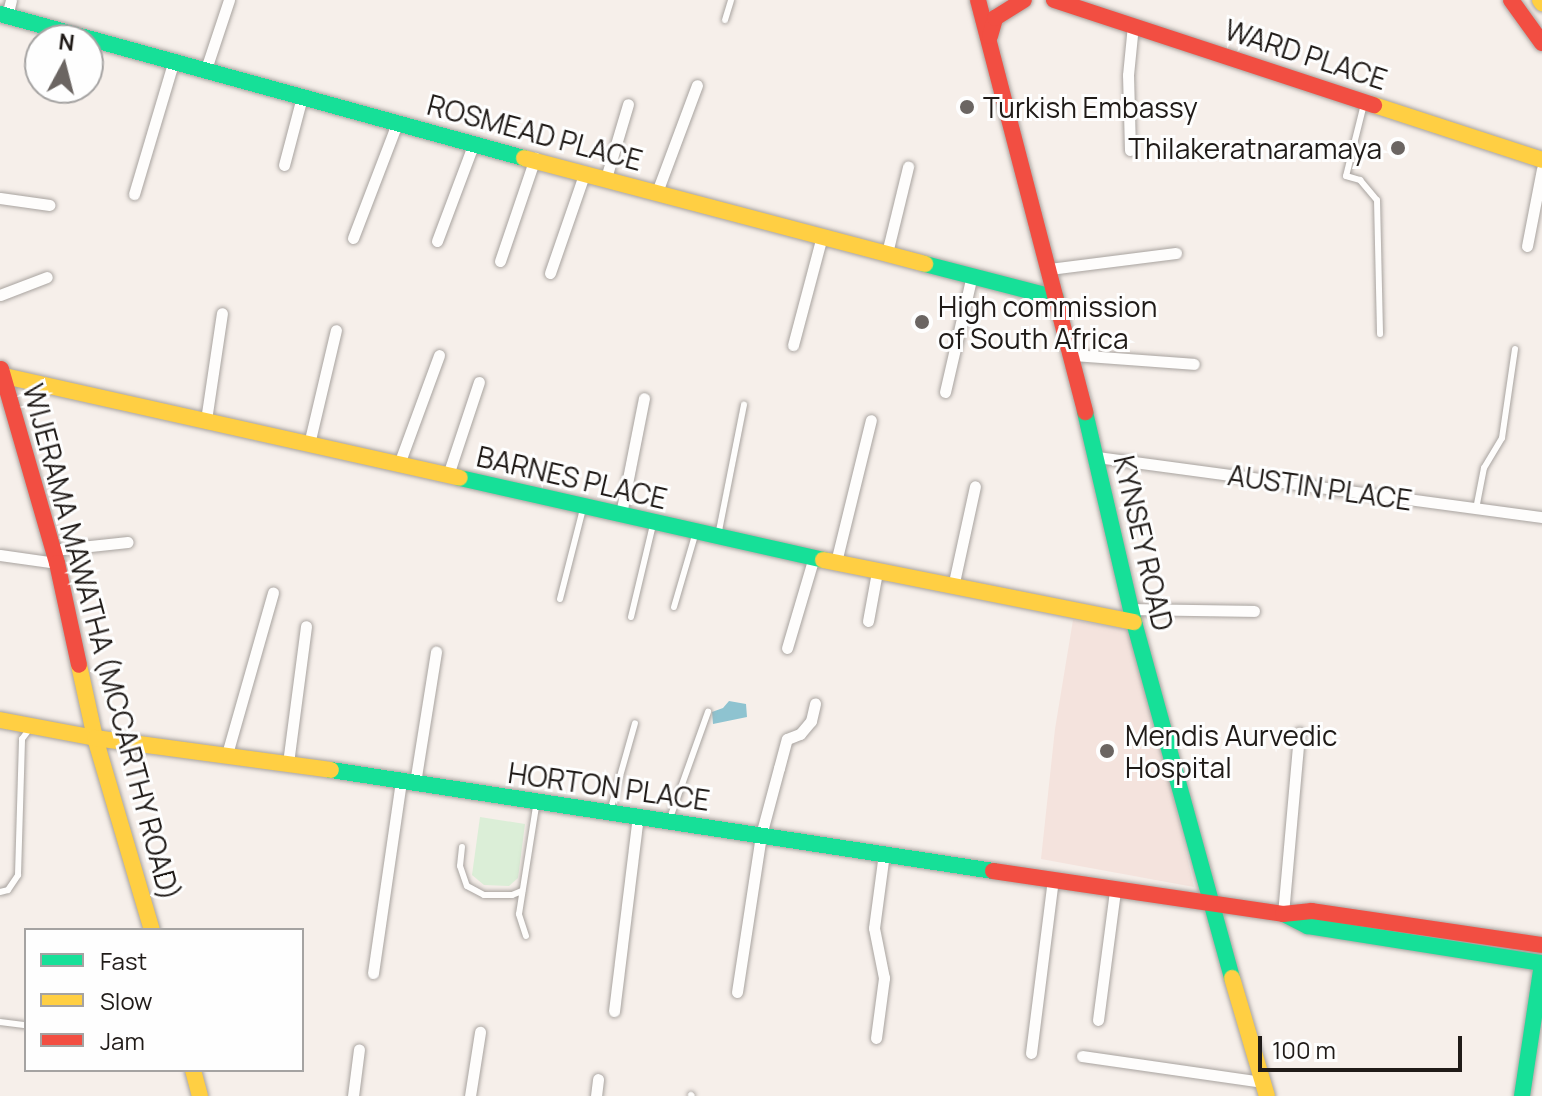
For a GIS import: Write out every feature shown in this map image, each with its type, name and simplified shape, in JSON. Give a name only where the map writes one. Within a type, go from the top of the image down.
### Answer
[{"type":"main road","name":"KYNSEY ROAD","points":[[978,0],[1072,355],[1133,616],[1210,904],[1265,1089]]},
{"type":"main road","points":[[990,36],[995,18],[1024,0]]},
{"type":"main road","name":"WARD PLACE","points":[[1054,0],[1081,4],[1133,25],[1542,160]]},
{"type":"main road","points":[[1511,0],[1542,43]]},
{"type":"main road","name":"ROSMEAD PLACE","points":[[6,10],[473,145],[535,158],[1056,298]]},
{"type":"main road","name":"BARNES PLACE","points":[[2,373],[877,572],[1133,616]]},
{"type":"main road","name":"WIJERAMA MAWATHA (MCCARTHY ROAD)","points":[[2,373],[55,556],[95,738],[151,928]]},
{"type":"main road","name":"HORTON PLACE","points":[[0,720],[95,738],[288,763],[1283,914]]},
{"type":"main road","points":[[1283,914],[1312,911],[1542,945]]},
{"type":"main road","points":[[1283,914],[1308,926],[1542,963],[1522,1096]]},
{"type":"main road","points":[[194,1072],[200,1096]]},
{"type":"street","points":[[206,69],[229,0]]},
{"type":"street","points":[[1130,150],[1128,75],[1133,25]]},
{"type":"street","points":[[134,194],[174,60]]},
{"type":"street","points":[[657,192],[697,85]]},
{"type":"street","points":[[284,165],[302,97]]},
{"type":"street","points":[[606,178],[628,104]]},
{"type":"street","points":[[353,238],[398,121]]},
{"type":"street","points":[[437,241],[473,145]]},
{"type":"street","points":[[500,261],[535,158]]},
{"type":"street","points":[[887,253],[908,167]]},
{"type":"street","points":[[1527,246],[1542,169]]},
{"type":"street","points":[[550,273],[585,172]]},
{"type":"street","points":[[0,198],[50,205]]},
{"type":"street","points":[[793,345],[822,236]]},
{"type":"street","points":[[1049,269],[1176,253]]},
{"type":"street","points":[[945,392],[972,275]]},
{"type":"street","points":[[0,295],[47,277]]},
{"type":"street","points":[[206,420],[222,313]]},
{"type":"street","points":[[309,444],[336,330]]},
{"type":"street","points":[[399,464],[439,355]]},
{"type":"street","points":[[1072,355],[1194,364]]},
{"type":"street","points":[[448,475],[479,382]]},
{"type":"street","points":[[621,514],[644,398]]},
{"type":"street","points":[[836,562],[871,420]]},
{"type":"street","name":"AUSTIN PLACE","points":[[1097,457],[1542,517]]},
{"type":"street","points":[[953,587],[975,486]]},
{"type":"street","points":[[0,555],[55,556],[128,542]]},
{"type":"street","points":[[787,648],[814,557]]},
{"type":"street","points":[[868,621],[877,572]]},
{"type":"street","points":[[227,754],[273,592]]},
{"type":"street","points":[[1133,616],[1254,611]]},
{"type":"street","points":[[288,763],[306,626]]},
{"type":"street","points":[[373,973],[408,782],[436,652]]},
{"type":"street","points":[[737,992],[761,835],[787,739],[800,734],[811,721],[815,703]]},
{"type":"street","points":[[1283,914],[1299,733]]},
{"type":"street","points":[[614,1011],[638,816]]},
{"type":"street","points":[[876,1038],[884,978],[874,928],[884,853]]},
{"type":"street","points":[[1031,1053],[1053,879]]},
{"type":"street","points":[[1098,1020],[1115,890]]},
{"type":"street","points":[[470,1096],[480,1032]]},
{"type":"street","points":[[353,1096],[359,1049]]},
{"type":"street","points":[[1082,1056],[1265,1089]]},
{"type":"street","points":[[596,1096],[598,1079]]},
{"type":"lane","points":[[725,20],[731,0]]},
{"type":"lane","points":[[1365,101],[1346,176],[1360,180],[1377,200],[1380,334]]},
{"type":"lane","points":[[1476,509],[1484,468],[1496,453],[1502,438],[1515,349]]},
{"type":"lane","points":[[718,536],[744,405]]},
{"type":"lane","points":[[560,599],[584,506]]},
{"type":"lane","points":[[631,617],[653,521]]},
{"type":"lane","points":[[674,607],[696,531]]},
{"type":"lane","points":[[669,821],[708,712]]},
{"type":"lane","points":[[610,812],[635,723]]},
{"type":"lane","points":[[0,892],[8,890],[18,875],[22,739],[31,725]]},
{"type":"lane","points":[[526,936],[519,914],[536,802]]},
{"type":"lane","points":[[462,847],[460,866],[467,886],[484,895],[512,895],[522,891]]},
{"type":"lane","points":[[0,1022],[24,1025]]},
{"type":"shaded area","name":"Mendis Aurvedic Hospital","points":[[1073,620],[1128,630],[1168,773],[1194,887],[1041,859],[1055,729]]},
{"type":"green space","points":[[480,817],[525,824],[518,878],[509,886],[484,885],[472,875]]},
{"type":"water","points":[[729,701],[746,704],[747,717],[713,724],[712,712],[723,708]]},
{"type":"traffic: fast","points":[[0,14],[524,158]]},
{"type":"traffic: fast","points":[[925,264],[1056,298]]},
{"type":"traffic: fast","points":[[1085,412],[1134,622],[1232,978]]},
{"type":"traffic: fast","points":[[460,478],[823,560]]},
{"type":"traffic: fast","points":[[331,770],[993,871]]},
{"type":"traffic: fast","points":[[1284,914],[1308,926],[1542,963]]},
{"type":"traffic: fast","points":[[1522,1096],[1542,964]]},
{"type":"traffic: slow","points":[[1374,105],[1542,160]]},
{"type":"traffic: slow","points":[[524,158],[925,264]]},
{"type":"traffic: slow","points":[[0,375],[460,478]]},
{"type":"traffic: slow","points":[[823,560],[1134,622]]},
{"type":"traffic: slow","points":[[79,665],[95,738],[151,928]]},
{"type":"traffic: slow","points":[[0,720],[95,738],[331,770]]},
{"type":"traffic: slow","points":[[1232,978],[1267,1096]]},
{"type":"traffic: slow","points":[[194,1072],[200,1096]]},
{"type":"traffic: jam","points":[[978,0],[1085,412]]},
{"type":"traffic: jam","points":[[990,36],[995,18],[1024,0]]},
{"type":"traffic: jam","points":[[1054,0],[1374,105]]},
{"type":"traffic: jam","points":[[1511,0],[1542,43]]},
{"type":"traffic: jam","points":[[1,369],[57,563],[79,665]]},
{"type":"traffic: jam","points":[[993,871],[1283,914],[1312,911],[1542,945]]},
{"type":"place","name":"Turkish Embassy","points":[[967,107]]},
{"type":"place","name":"Thilakeratnaramaya","points":[[1398,148]]},
{"type":"place","name":"High commission of South Africa","points":[[922,322]]},
{"type":"place","name":"Mendis Aurvedic Hospital","points":[[1107,751]]}]
